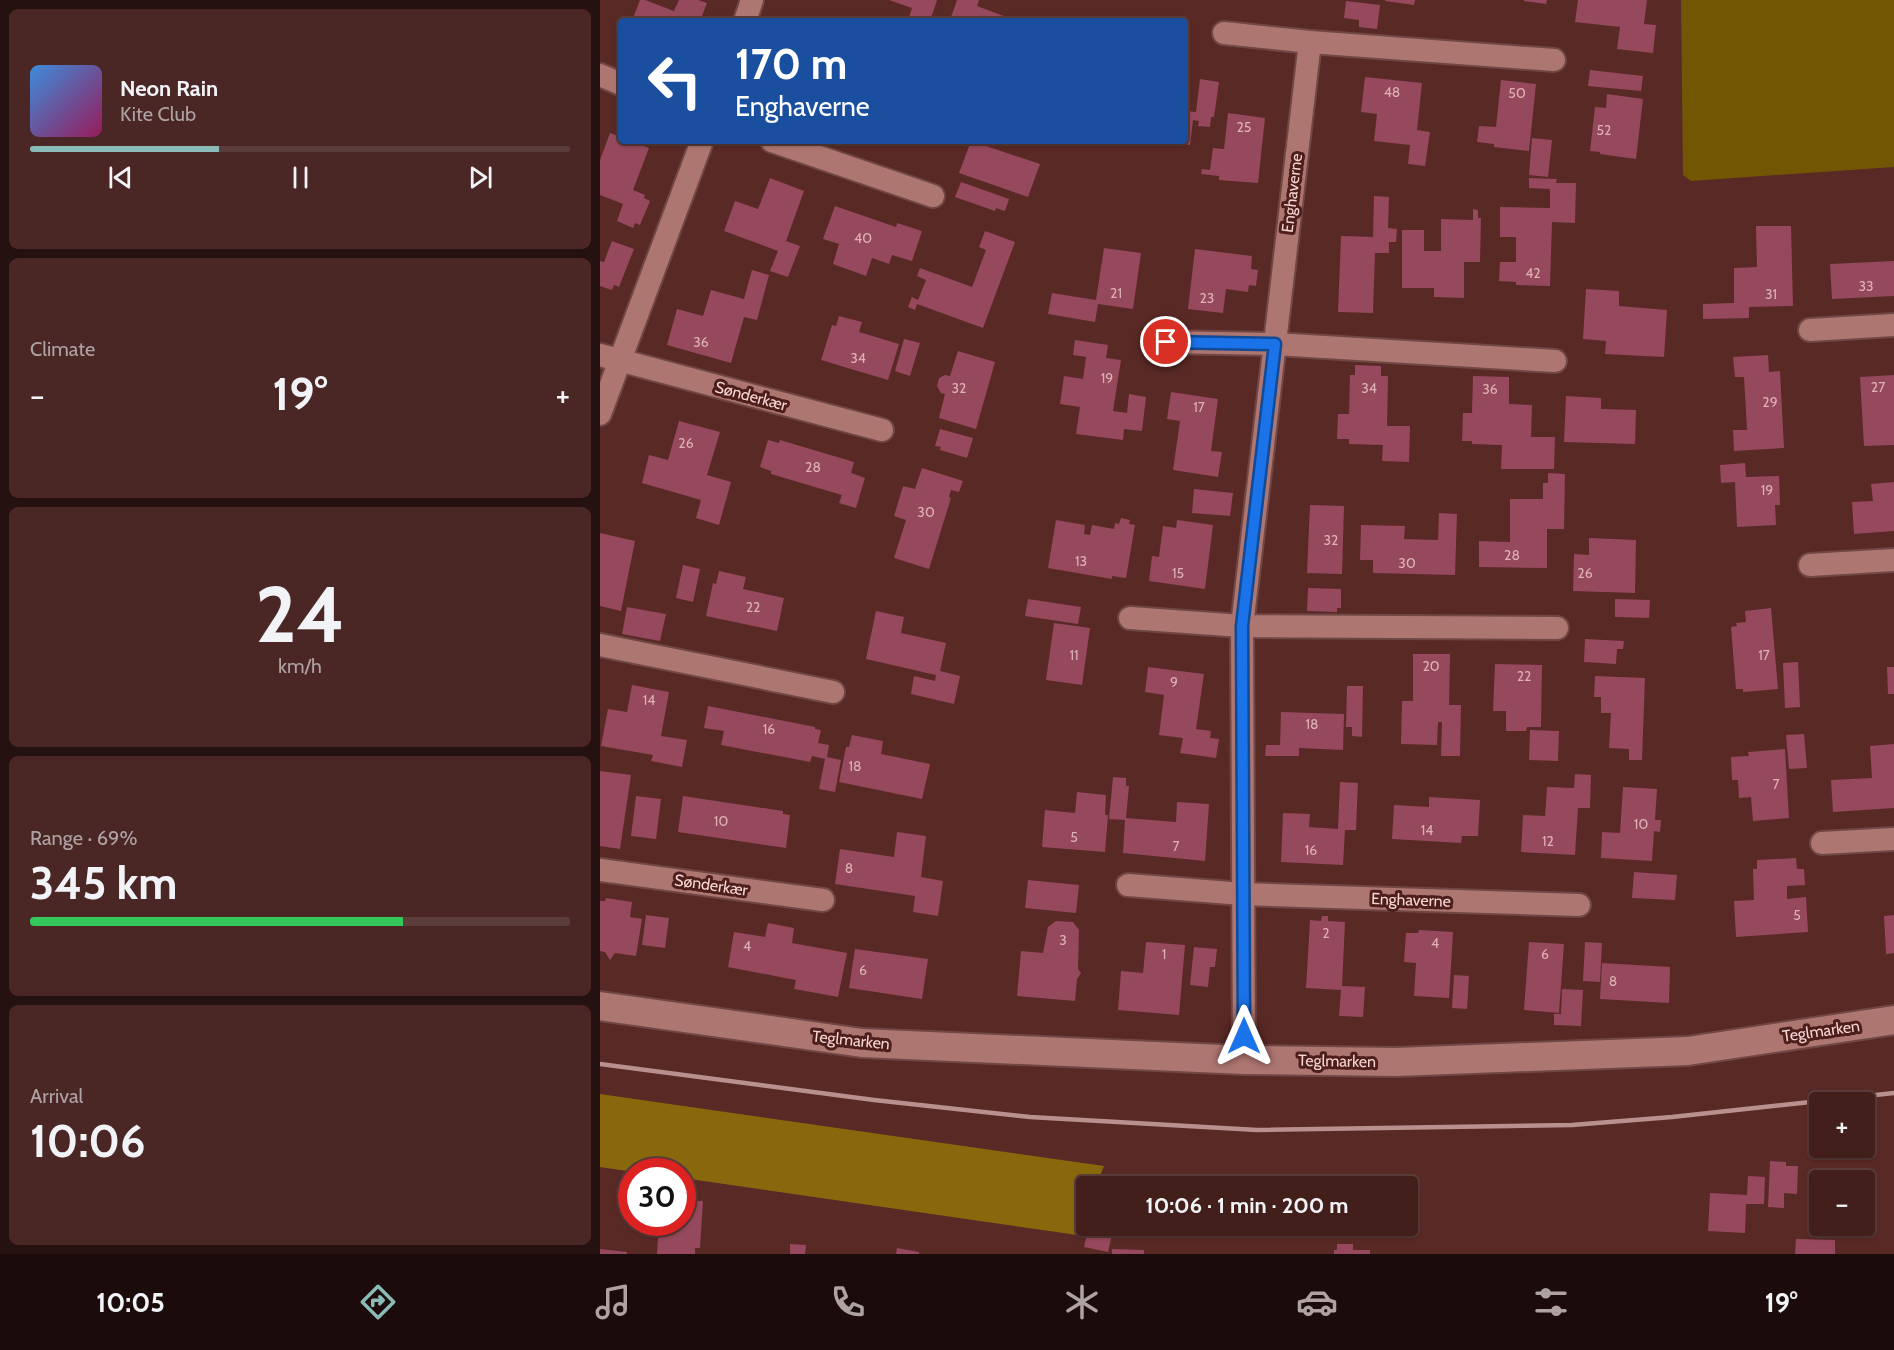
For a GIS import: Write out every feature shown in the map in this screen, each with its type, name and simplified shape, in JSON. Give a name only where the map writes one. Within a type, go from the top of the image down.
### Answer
[{"type":"street","points":[[746,18],[752,0]]},
{"type":"street","points":[[1224,33],[1310,42],[1554,60]]},
{"type":"street","name":"Enghaverne","points":[[1244,1060],[1242,626],[1310,42]]},
{"type":"street","points":[[600,75],[618,83]]},
{"type":"street","points":[[600,414],[610,358],[701,144]]},
{"type":"street","points":[[781,144],[933,196]]},
{"type":"street","points":[[1810,330],[1894,325]]},
{"type":"street","points":[[1166,342],[1275,344],[1555,361]]},
{"type":"street","name":"Sønderkær","points":[[610,358],[882,430]]},
{"type":"street","points":[[1810,565],[1894,560]]},
{"type":"street","points":[[1130,618],[1242,626],[1557,628]]},
{"type":"street","points":[[600,645],[832,692]]},
{"type":"street","points":[[1822,843],[1894,839]]},
{"type":"street","name":"Sønderkær","points":[[600,870],[823,900]]},
{"type":"street","name":"Enghaverne","points":[[1128,885],[1243,894],[1579,905]]},
{"type":"street","name":"Teglmarken","points":[[600,1006],[862,1043],[1244,1060],[1396,1062],[1688,1051],[1894,1020]]},
{"type":"shaded area","points":[[1681,0],[1894,0],[1894,167],[1691,181],[1683,175]]},
{"type":"shaded area","points":[[600,1094],[1104,1166],[1100,1176],[1076,1176],[1076,1235],[696,1180],[696,1158],[618,1158],[618,1170],[600,1167]]},
{"type":"building","points":[[640,0],[674,11],[679,0],[698,0],[707,3],[701,18],[633,18]]},
{"type":"building","points":[[889,0],[937,0],[931,18],[909,18],[912,8]]},
{"type":"building","points":[[957,0],[979,0],[977,6],[1009,18],[954,18],[951,17]]},
{"type":"building","points":[[1385,0],[1415,0],[1414,5]]},
{"type":"building","points":[[1524,0],[1547,0],[1546,4]]},
{"type":"building","points":[[1578,0],[1647,0],[1644,24],[1656,25],[1653,53],[1617,49],[1620,27],[1575,22]]},
{"type":"building","points":[[1346,1],[1380,5],[1377,29],[1359,27],[1359,20],[1344,18]]},
{"type":"building","points":[[1590,70],[1643,76],[1641,91],[1588,86]]},
{"type":"building","points":[[1365,77],[1422,83],[1417,130],[1430,132],[1425,166],[1408,164],[1410,145],[1374,141],[1377,114],[1361,112]]},
{"type":"building","points":[[1200,79],[1219,82],[1214,117],[1211,117],[1210,127],[1198,126],[1199,121],[1193,120],[1190,145],[1183,144],[1188,144],[1188,111],[1196,112]]},
{"type":"building","points":[[1501,80],[1536,84],[1529,151],[1494,147],[1494,144],[1477,142],[1479,126],[1496,127]]},
{"type":"building","points":[[1607,94],[1643,99],[1636,159],[1590,151],[1595,107],[1606,108]]},
{"type":"building","points":[[1228,113],[1265,118],[1258,183],[1219,180],[1219,176],[1201,174],[1202,169],[1210,170],[1213,148],[1224,149]]},
{"type":"building","points":[[610,133],[618,136],[618,144],[638,144],[649,148],[633,190],[645,195],[644,198],[650,201],[640,225],[635,223],[633,228],[617,221],[623,204],[600,195],[600,160]]},
{"type":"building","points":[[1532,138],[1552,140],[1548,177],[1529,175]]},
{"type":"building","points":[[970,144],[980,144],[1040,164],[1028,197],[959,173]]},
{"type":"building","points":[[770,178],[804,191],[786,241],[800,246],[788,277],[770,271],[778,251],[724,231],[735,201],[758,209]]},
{"type":"building","points":[[1529,178],[1557,179],[1556,183],[1576,183],[1575,223],[1552,222],[1550,286],[1516,285],[1516,282],[1499,281],[1500,262],[1516,262],[1516,237],[1500,237],[1500,207],[1550,208],[1550,189],[1529,188]]},
{"type":"building","points":[[961,182],[1009,199],[1005,211],[996,208],[995,211],[955,197]]},
{"type":"building","points":[[1374,196],[1389,197],[1388,228],[1397,229],[1396,242],[1389,242],[1389,253],[1375,253],[1373,313],[1338,312],[1341,236],[1373,237]]},
{"type":"building","points":[[835,206],[896,227],[897,223],[922,231],[912,261],[892,255],[889,264],[872,258],[866,276],[833,264],[839,244],[823,239]]},
{"type":"building","points":[[1473,209],[1478,210],[1478,218],[1481,218],[1480,262],[1464,262],[1464,298],[1434,297],[1434,288],[1402,288],[1402,230],[1424,230],[1424,251],[1441,251],[1441,219],[1473,220]]},
{"type":"building","points":[[1756,226],[1791,226],[1793,306],[1749,307],[1749,318],[1703,319],[1703,304],[1734,303],[1734,268],[1757,267]]},
{"type":"building","points":[[985,231],[1015,242],[983,328],[917,304],[915,310],[908,307],[912,297],[918,300],[926,280],[917,276],[920,268],[972,287],[986,250],[979,247]]},
{"type":"building","points":[[612,241],[634,249],[619,287],[614,285],[612,290],[600,286],[600,261],[604,262]]},
{"type":"building","points":[[1104,248],[1141,253],[1133,309],[1098,304],[1095,322],[1048,314],[1052,293],[1096,300]]},
{"type":"building","points":[[1195,249],[1252,256],[1251,269],[1258,270],[1256,286],[1249,285],[1248,292],[1226,289],[1223,313],[1188,309]]},
{"type":"building","points":[[1894,261],[1894,296],[1832,299],[1830,264]]},
{"type":"building","points":[[752,270],[769,275],[757,320],[744,317],[731,363],[667,345],[677,309],[703,316],[711,290],[744,299]]},
{"type":"building","points":[[1586,289],[1619,291],[1619,306],[1667,310],[1664,357],[1605,354],[1606,341],[1583,339]]},
{"type":"building","points":[[839,316],[862,322],[859,332],[899,344],[888,380],[821,360],[832,325],[836,326]]},
{"type":"building","points":[[904,339],[920,343],[910,376],[895,371]]},
{"type":"building","points":[[1075,340],[1108,345],[1106,358],[1121,360],[1113,411],[1127,413],[1129,394],[1146,397],[1142,431],[1124,429],[1123,440],[1076,434],[1080,407],[1060,404],[1064,376],[1083,379],[1086,357],[1073,355]]},
{"type":"building","points":[[958,351],[995,362],[976,429],[939,418],[945,394],[941,393],[937,386],[939,378],[945,375],[950,376]]},
{"type":"building","points":[[1768,355],[1769,372],[1780,371],[1784,448],[1734,451],[1733,430],[1747,430],[1744,377],[1735,377],[1733,357]]},
{"type":"building","points":[[1355,365],[1381,366],[1381,376],[1388,376],[1387,426],[1410,426],[1409,462],[1382,461],[1383,445],[1349,444],[1349,439],[1337,439],[1338,414],[1349,414],[1350,375],[1355,375]]},
{"type":"building","points":[[1894,375],[1894,445],[1864,446],[1860,377]]},
{"type":"building","points":[[1473,376],[1509,377],[1509,404],[1532,405],[1531,437],[1555,437],[1554,469],[1501,469],[1502,445],[1472,444],[1472,441],[1462,441],[1463,413],[1472,413]]},
{"type":"building","points":[[1171,392],[1218,399],[1211,451],[1222,452],[1218,477],[1173,470],[1180,421],[1167,419]]},
{"type":"building","points":[[1566,396],[1601,398],[1601,409],[1636,410],[1635,444],[1564,442]]},
{"type":"building","points":[[679,421],[720,432],[707,475],[731,482],[719,525],[696,518],[701,500],[642,483],[649,455],[668,460]]},
{"type":"building","points":[[940,429],[973,438],[967,458],[940,450],[941,447],[935,446]]},
{"type":"building","points":[[768,440],[779,443],[780,440],[854,462],[851,473],[865,478],[856,508],[839,503],[842,495],[771,474],[771,471],[760,467]]},
{"type":"building","points":[[1745,463],[1746,477],[1779,476],[1780,505],[1775,505],[1776,525],[1737,527],[1735,482],[1721,483],[1720,465]]},
{"type":"building","points":[[922,468],[963,481],[959,492],[951,490],[949,497],[951,498],[929,569],[894,558],[906,520],[894,516],[903,486],[915,489]]},
{"type":"building","points":[[1548,473],[1565,474],[1564,529],[1547,529],[1547,568],[1479,567],[1479,541],[1510,542],[1510,499],[1543,499],[1543,483],[1548,483]]},
{"type":"building","points":[[1894,482],[1894,531],[1854,534],[1852,502],[1873,501],[1871,484]]},
{"type":"building","points":[[1194,489],[1233,493],[1230,516],[1192,513]]},
{"type":"building","points":[[1310,505],[1344,506],[1342,574],[1307,573]]},
{"type":"building","points":[[1439,513],[1457,514],[1455,575],[1373,573],[1373,560],[1360,560],[1361,525],[1405,526],[1404,539],[1438,540]]},
{"type":"building","points":[[1121,518],[1130,520],[1129,524],[1135,525],[1126,578],[1112,576],[1112,579],[1048,568],[1056,520],[1085,525],[1084,534],[1090,535],[1092,525],[1114,529],[1115,523],[1119,524]]},
{"type":"building","points":[[1177,520],[1213,525],[1205,589],[1149,581],[1152,556],[1159,557],[1163,526],[1176,528]]},
{"type":"building","points":[[600,533],[635,541],[621,611],[600,606]]},
{"type":"building","points":[[1589,538],[1636,540],[1635,593],[1573,591],[1574,554],[1589,555]]},
{"type":"building","points":[[683,565],[700,569],[693,602],[676,598]]},
{"type":"building","points":[[719,571],[746,577],[743,589],[784,598],[777,631],[706,616],[713,583],[716,584]]},
{"type":"building","points":[[1308,588],[1341,589],[1341,608],[1337,608],[1337,612],[1307,611]]},
{"type":"building","points":[[1028,599],[1081,607],[1078,624],[1025,616]]},
{"type":"building","points":[[1615,599],[1650,600],[1649,618],[1615,617]]},
{"type":"building","points":[[627,607],[666,614],[660,641],[622,634]]},
{"type":"building","points":[[1771,608],[1778,689],[1743,692],[1743,689],[1736,689],[1731,627],[1737,626],[1736,623],[1746,622],[1745,611]]},
{"type":"building","points":[[876,611],[904,617],[901,633],[946,643],[940,671],[960,676],[954,704],[911,694],[914,676],[935,681],[936,675],[866,659]]},
{"type":"building","points":[[1054,623],[1090,628],[1082,685],[1046,680]]},
{"type":"building","points":[[1585,639],[1624,641],[1623,649],[1617,649],[1616,664],[1584,662]]},
{"type":"building","points":[[1413,654],[1450,654],[1449,705],[1461,705],[1460,756],[1441,756],[1442,722],[1438,722],[1437,745],[1401,744],[1402,701],[1413,701]]},
{"type":"building","points":[[1798,662],[1800,707],[1785,708],[1783,663]]},
{"type":"building","points":[[1495,664],[1542,665],[1541,727],[1527,727],[1526,731],[1506,731],[1506,711],[1493,711]]},
{"type":"building","points":[[1148,667],[1204,674],[1196,729],[1211,731],[1210,738],[1219,739],[1216,758],[1180,753],[1183,738],[1159,735],[1164,695],[1145,692]]},
{"type":"building","points":[[1887,667],[1894,667],[1894,694],[1888,694]]},
{"type":"building","points":[[1595,676],[1645,678],[1642,760],[1629,760],[1629,749],[1609,748],[1611,713],[1601,713],[1601,697],[1594,697]]},
{"type":"building","points":[[632,685],[669,692],[661,736],[687,740],[682,767],[651,761],[653,755],[601,746],[608,709],[627,712]]},
{"type":"building","points":[[1347,686],[1363,686],[1362,737],[1352,736],[1352,727],[1346,727]]},
{"type":"building","points":[[708,706],[821,730],[818,743],[829,745],[827,757],[841,760],[835,792],[819,789],[825,759],[812,756],[810,762],[721,745],[724,731],[704,728]]},
{"type":"building","points":[[1281,712],[1344,714],[1343,750],[1299,748],[1299,756],[1265,756],[1266,745],[1280,745]]},
{"type":"building","points":[[1530,730],[1559,731],[1558,761],[1529,760]]},
{"type":"building","points":[[1804,734],[1807,768],[1789,769],[1786,735]]},
{"type":"building","points":[[852,735],[883,741],[881,754],[930,764],[922,799],[839,782],[846,747],[849,747]]},
{"type":"building","points":[[1894,744],[1894,808],[1833,812],[1831,780],[1872,778],[1870,746]]},
{"type":"building","points":[[1785,749],[1789,818],[1753,821],[1751,797],[1739,798],[1738,780],[1732,780],[1731,757],[1749,756],[1748,752]]},
{"type":"building","points":[[600,771],[631,775],[620,849],[600,846]]},
{"type":"building","points":[[1575,774],[1591,775],[1590,808],[1578,808],[1575,855],[1521,852],[1523,815],[1545,816],[1547,787],[1574,788]]},
{"type":"building","points":[[1113,777],[1126,778],[1126,786],[1129,786],[1126,818],[1176,822],[1177,802],[1209,804],[1205,861],[1123,853],[1125,820],[1109,819]]},
{"type":"building","points":[[1340,782],[1358,783],[1356,830],[1345,830],[1343,865],[1281,862],[1283,813],[1310,814],[1309,827],[1338,829]]},
{"type":"building","points":[[1623,787],[1657,789],[1655,820],[1661,820],[1660,832],[1654,831],[1652,861],[1601,858],[1602,832],[1620,833]]},
{"type":"building","points":[[1077,792],[1106,795],[1105,815],[1108,815],[1105,852],[1042,847],[1045,810],[1075,813]]},
{"type":"building","points":[[636,796],[661,799],[656,839],[631,836]]},
{"type":"building","points":[[683,796],[783,811],[783,814],[790,815],[786,848],[678,832]]},
{"type":"building","points":[[1429,797],[1480,800],[1478,836],[1462,836],[1461,843],[1392,839],[1394,805],[1429,807]]},
{"type":"building","points":[[897,832],[926,836],[921,877],[943,881],[938,916],[913,912],[915,896],[835,884],[840,849],[894,857]]},
{"type":"building","points":[[1796,858],[1797,869],[1804,869],[1805,885],[1787,886],[1787,899],[1806,897],[1808,932],[1736,937],[1734,901],[1754,900],[1753,869],[1757,869],[1757,860]]},
{"type":"building","points":[[1634,872],[1677,875],[1675,900],[1632,898]]},
{"type":"building","points":[[1028,880],[1079,885],[1076,913],[1025,908]]},
{"type":"building","points":[[606,898],[632,902],[630,917],[642,919],[636,956],[615,953],[610,960],[605,952],[600,951],[600,901],[605,901]]},
{"type":"building","points":[[646,915],[669,918],[665,948],[642,945]]},
{"type":"building","points":[[1894,915],[1894,953],[1886,954],[1884,916]]},
{"type":"building","points":[[1322,916],[1328,916],[1328,921],[1345,922],[1342,986],[1365,987],[1363,1017],[1339,1016],[1341,990],[1306,988],[1310,920],[1321,921]]},
{"type":"building","points":[[1056,921],[1073,922],[1079,930],[1078,969],[1081,973],[1077,979],[1075,1001],[1017,996],[1021,951],[1043,953],[1048,927]]},
{"type":"building","points":[[768,923],[794,928],[792,943],[847,953],[838,997],[794,989],[796,980],[728,967],[734,932],[765,937]]},
{"type":"building","points":[[1419,930],[1453,932],[1449,998],[1414,996],[1416,963],[1404,962],[1406,933],[1418,933]]},
{"type":"building","points":[[1146,942],[1185,945],[1179,1015],[1118,1010],[1121,971],[1143,973]]},
{"type":"building","points":[[1529,942],[1564,944],[1559,1013],[1524,1010]]},
{"type":"building","points":[[1585,942],[1602,943],[1600,982],[1583,981]]},
{"type":"building","points":[[1194,947],[1217,949],[1215,967],[1210,967],[1208,987],[1190,985]]},
{"type":"building","points":[[855,949],[928,959],[922,999],[849,988]]},
{"type":"building","points":[[1602,963],[1670,967],[1669,1003],[1600,999]]},
{"type":"building","points":[[1454,975],[1469,976],[1467,1009],[1452,1008]]},
{"type":"building","points":[[1562,989],[1583,990],[1581,1026],[1554,1025],[1554,1014],[1561,1014]]},
{"type":"building","points":[[1770,1161],[1786,1162],[1786,1166],[1798,1166],[1797,1194],[1784,1193],[1784,1208],[1768,1207]]},
{"type":"building","points":[[1748,1176],[1765,1177],[1764,1204],[1746,1204],[1745,1233],[1708,1231],[1710,1193],[1747,1195]]},
{"type":"building","points":[[696,1201],[703,1201],[700,1248],[695,1248],[695,1254],[657,1254],[658,1236],[696,1236]]},
{"type":"building","points":[[1087,1236],[1112,1236],[1108,1252],[1084,1247]]},
{"type":"building","points":[[1796,1239],[1835,1240],[1835,1254],[1795,1254]]},
{"type":"building","points":[[790,1244],[806,1245],[805,1254],[790,1254]]},
{"type":"building","points":[[1337,1244],[1353,1244],[1353,1250],[1370,1250],[1370,1254],[1334,1254]]},
{"type":"building","points":[[897,1248],[919,1252],[919,1254],[896,1254]]},
{"type":"building","points":[[600,1249],[627,1252],[627,1254],[600,1254]]},
{"type":"building","points":[[1112,1249],[1144,1250],[1144,1254],[1112,1254]]},
{"type":"railway","points":[[600,1064],[874,1100],[1030,1117],[1257,1130],[1572,1125],[1672,1117],[1894,1093]]},
{"type":"route","points":[[1166,342],[1275,344],[1242,626],[1244,1036]]}]
